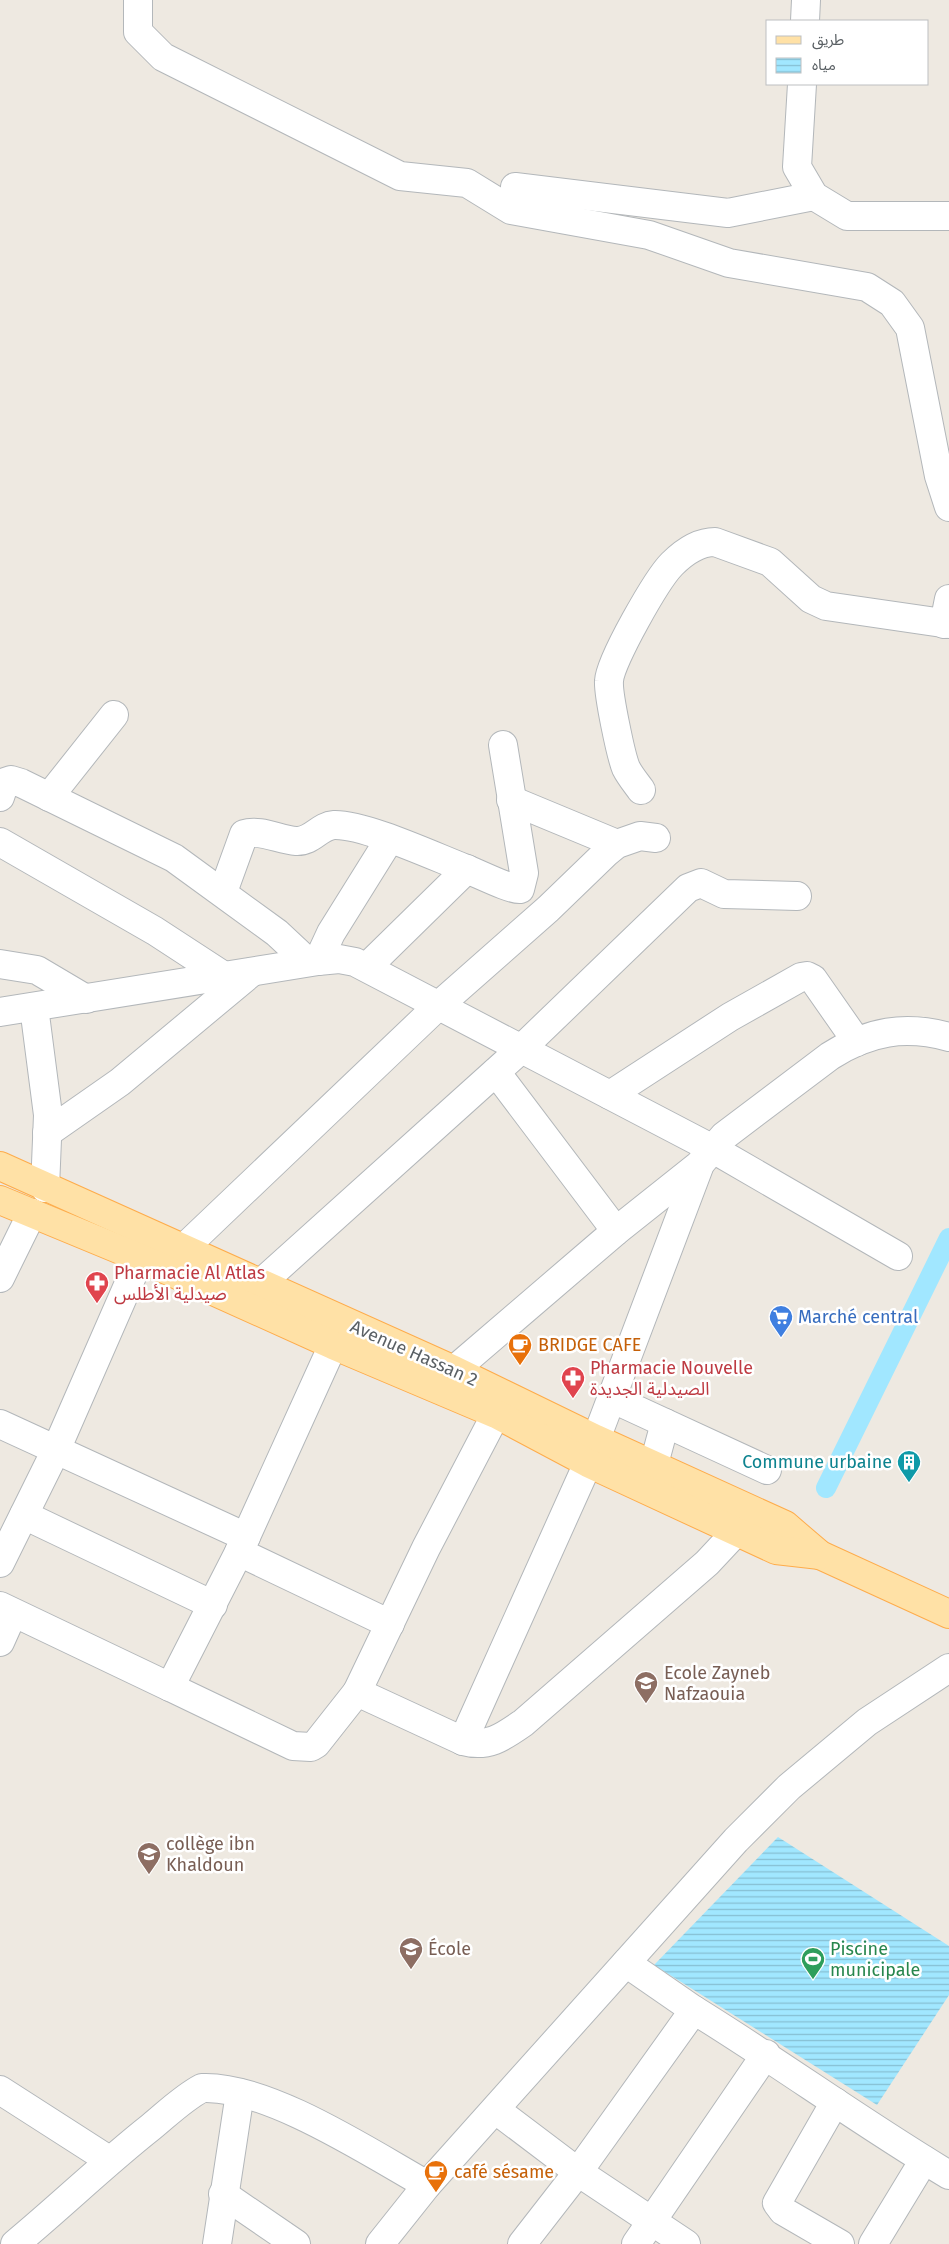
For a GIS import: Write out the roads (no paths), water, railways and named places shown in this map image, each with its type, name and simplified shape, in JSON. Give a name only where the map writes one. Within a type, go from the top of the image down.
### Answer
[{"type":"main road","name":"Avenue Hassan 2","points":[[0,1166],[45,1188],[184,1248],[260,1284],[454,1370],[736,1532],[776,1550],[820,1555]]},
{"type":"main road","name":"Avenue Hassan 2","points":[[0,1200],[140,1258],[333,1345],[496,1414],[592,1451],[654,1464],[784,1525],[820,1555],[949,1614]]},
{"type":"street","points":[[138,0],[138,32],[163,57],[400,176],[466,183],[511,210],[649,235],[729,263],[867,287],[892,302],[910,328],[939,476],[949,507]]},
{"type":"street","points":[[805,20],[806,0]]},
{"type":"street","points":[[802,85],[797,167],[814,196],[846,216],[949,216]]},
{"type":"street","points":[[515,187],[728,213],[814,196]]},
{"type":"street","points":[[641,790],[626,766],[612,704],[609,680],[621,650],[664,572],[693,547],[707,542],[715,542],[770,562],[811,598],[826,606],[947,616]]},
{"type":"street","points":[[49,797],[114,715]]},
{"type":"street","points":[[223,892],[237,850],[247,833],[306,841],[324,828],[335,825],[347,826],[390,840],[467,869],[511,889],[520,888],[524,873],[503,744]]},
{"type":"street","points":[[0,796],[4,784],[11,780],[21,783],[174,858],[223,892],[313,961]]},
{"type":"street","points":[[511,800],[617,844]]},
{"type":"street","points":[[184,1248],[438,1006],[548,909],[606,853],[617,844],[640,836],[656,838]]},
{"type":"street","points":[[313,961],[390,840]]},
{"type":"street","points":[[0,842],[155,931],[224,976]]},
{"type":"street","points":[[367,967],[467,869]]},
{"type":"street","points":[[260,1284],[520,1050],[693,885],[705,883],[714,891],[724,894],[797,896]]},
{"type":"street","points":[[0,1012],[313,961],[338,959],[367,967],[520,1050],[610,1095],[706,1157],[898,1256]]},
{"type":"street","points":[[0,964],[37,970],[86,999]]},
{"type":"street","points":[[47,1133],[120,1082],[252,972]]},
{"type":"street","points":[[610,1095],[730,1017],[801,977],[813,979],[857,1042]]},
{"type":"street","points":[[34,1006],[43,1064],[47,1133],[45,1188]]},
{"type":"street","points":[[454,1370],[616,1231],[706,1157],[724,1136],[830,1056],[874,1035],[904,1030],[926,1030],[949,1037]]},
{"type":"street","points":[[496,1072],[616,1231]]},
{"type":"street","points":[[463,1741],[592,1451],[706,1157]]},
{"type":"street","points":[[0,1278],[32,1213]]},
{"type":"street","points":[[0,1563],[56,1450],[140,1258]]},
{"type":"street","points":[[170,1687],[213,1605],[333,1345]]},
{"type":"street","points":[[611,1398],[767,1470]]},
{"type":"street","points":[[0,1642],[7,1609],[293,1746],[311,1747],[320,1740],[357,1692],[426,1548],[496,1414]]},
{"type":"street","points":[[654,1464],[665,1423]]},
{"type":"street","points":[[0,1424],[56,1450],[242,1544],[390,1624]]},
{"type":"street","points":[[24,1515],[213,1605]]},
{"type":"street","points":[[357,1692],[463,1741],[477,1744],[497,1740],[523,1723],[707,1563],[736,1532]]},
{"type":"street","points":[[380,2244],[427,2185],[736,1840],[789,1787],[867,1722],[949,1668]]},
{"type":"street","points":[[626,1963],[694,2010],[766,2054],[835,2102],[949,2175]]},
{"type":"street","points":[[522,2244],[578,2172],[694,2010]]},
{"type":"street","points":[[636,2244],[653,2222],[766,2054]]},
{"type":"street","points":[[15,2244],[73,2196],[109,2160],[196,2092],[212,2088],[266,2100],[325,2127],[427,2185]]},
{"type":"street","points":[[0,2090],[109,2160]]},
{"type":"street","points":[[216,2244],[240,2093]]},
{"type":"street","points":[[835,2102],[777,2203],[783,2211],[840,2244]]},
{"type":"street","points":[[496,2110],[578,2172],[686,2244]]},
{"type":"street","points":[[873,2244],[924,2160]]},
{"type":"street","points":[[223,2194],[296,2244]]},
{"type":"water","name":"Piscine municipale","points":[[778,1837],[949,1946],[949,1995],[877,2105],[654,1965]]},
{"type":"waterway","points":[[826,1488],[949,1238]]},
{"type":"place","name":"Pharmacie Al Atlas صيدلية الأطلس","points":[[97,1304]]},
{"type":"place","name":"Marché central","points":[[781,1338]]},
{"type":"place","name":"BRIDGE CAFE","points":[[520,1366]]},
{"type":"place","name":"Pharmacie Nouvelle الصيدلية الجديدة","points":[[573,1399]]},
{"type":"place","name":"Commune urbaine","points":[[909,1483]]},
{"type":"place","name":"Ecole Zayneb Nafzaouia","points":[[646,1704]]},
{"type":"place","name":"collège ibn Khaldoun","points":[[149,1875]]},
{"type":"place","name":"École","points":[[411,1970]]},
{"type":"place","name":"Piscine municipale","points":[[813,1980]]},
{"type":"place","name":"café sésame","points":[[436,2193]]}]
